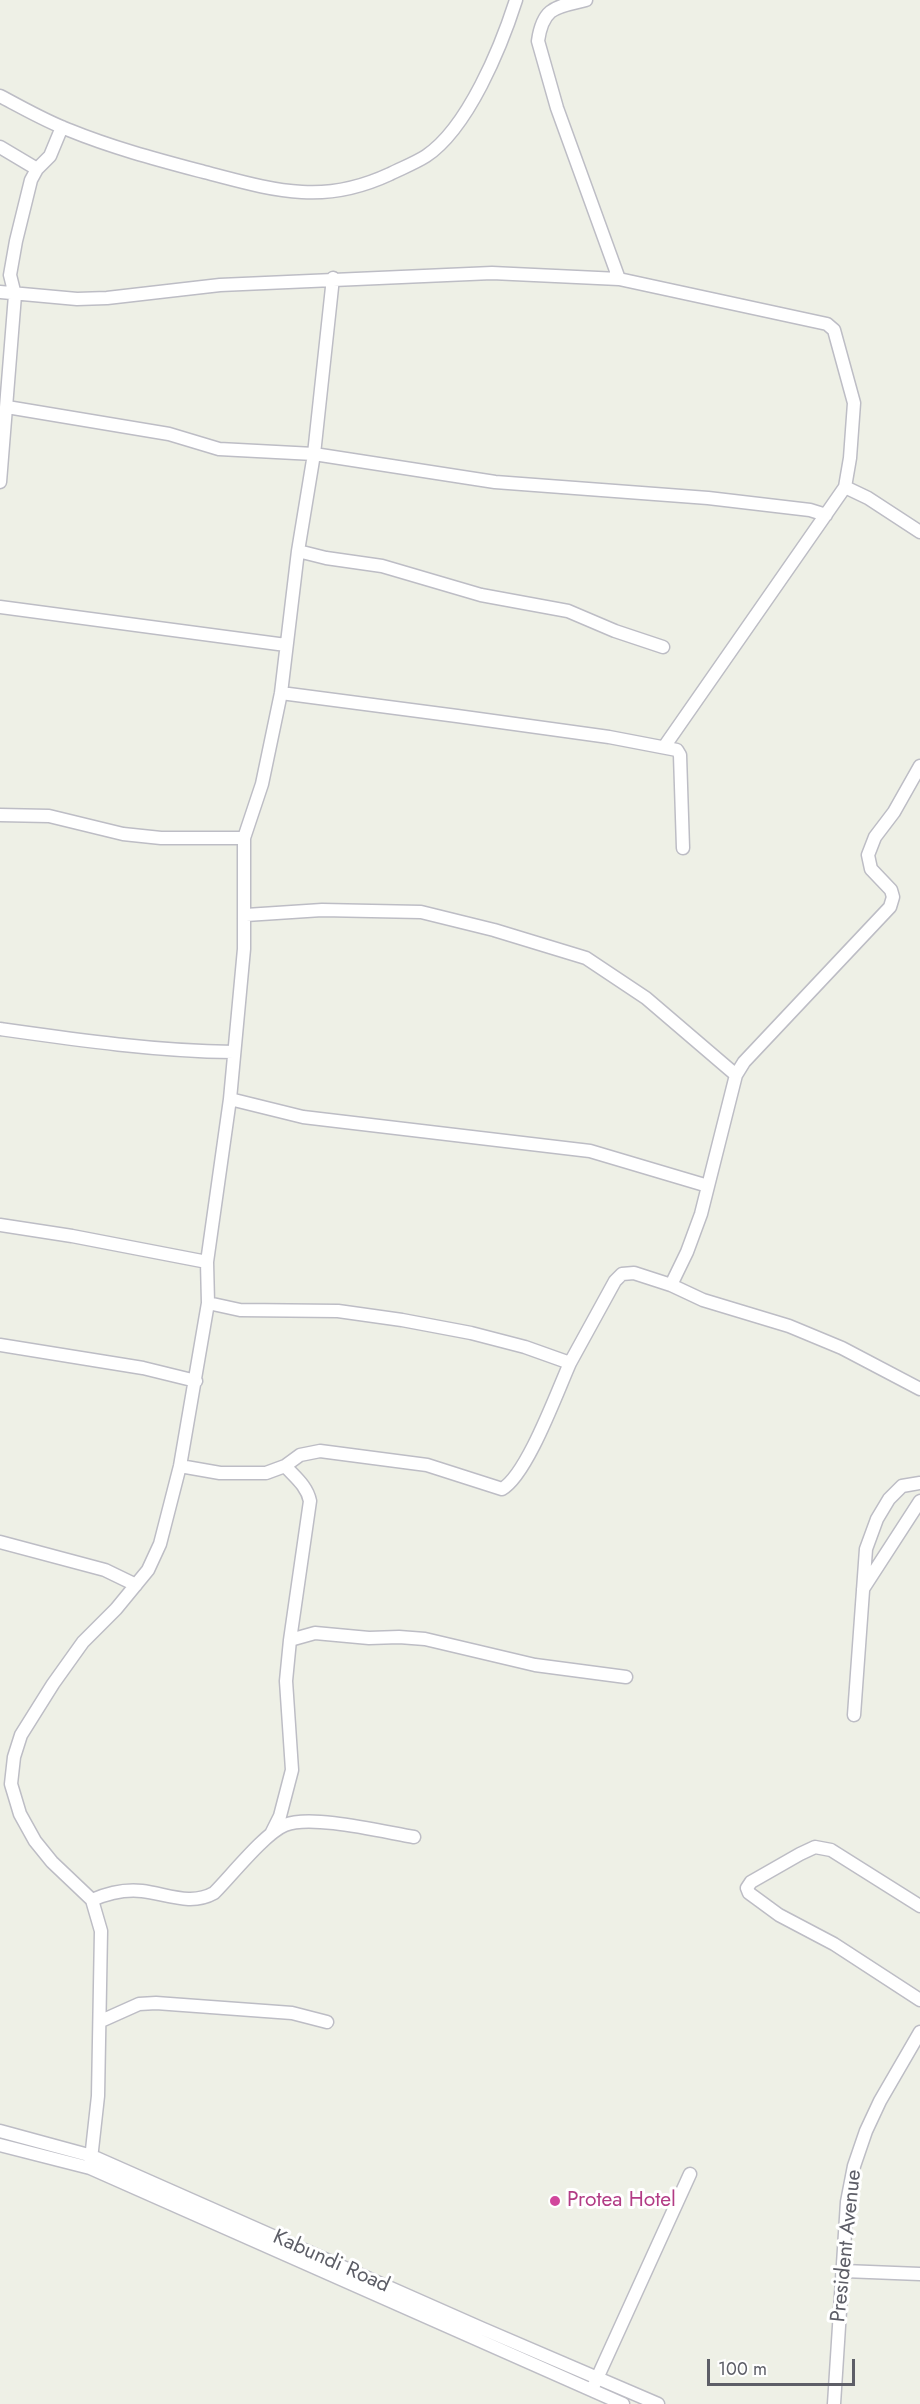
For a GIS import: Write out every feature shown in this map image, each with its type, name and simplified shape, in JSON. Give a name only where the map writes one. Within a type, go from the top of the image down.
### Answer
[{"type":"street","points":[[0,96],[62,127],[161,161],[251,184],[302,192],[352,188],[401,169],[427,156],[438,146],[465,112],[489,69],[516,0]]},
{"type":"street","points":[[584,0],[556,7],[546,17],[540,29],[538,41],[557,108],[619,279]]},
{"type":"street","points":[[0,482],[15,294],[10,279],[11,269],[31,180],[36,169],[50,156],[62,127]]},
{"type":"street","points":[[0,147],[36,169]]},
{"type":"street","points":[[0,292],[77,298],[107,297],[166,289],[333,279],[492,273],[619,279],[827,324],[834,330],[854,403],[850,458],[845,487],[664,747]]},
{"type":"street","points":[[91,2162],[98,2096],[101,1931],[92,1900],[52,1863],[20,1814],[11,1784],[14,1757],[21,1735],[83,1642],[116,1609],[148,1570],[160,1544],[180,1466],[208,1303],[207,1262],[230,1100],[246,915],[244,838],[262,784],[280,693],[298,551],[314,454],[333,279]]},
{"type":"street","points":[[5,399],[169,434],[219,449],[314,454],[495,482],[708,498],[810,510],[826,515]]},
{"type":"street","points":[[845,487],[868,498],[920,532]]},
{"type":"street","points":[[298,551],[326,558],[382,566],[481,594],[568,612],[663,647]]},
{"type":"street","points":[[0,607],[286,645]]},
{"type":"street","points":[[280,693],[457,716],[677,750],[680,755],[683,848]]},
{"type":"street","points":[[670,1285],[687,1252],[701,1214],[736,1075],[744,1062],[890,907],[893,897],[891,890],[871,869],[868,855],[875,837],[894,812],[920,766]]},
{"type":"street","points":[[0,815],[49,816],[123,834],[161,838],[244,838]]},
{"type":"street","points":[[246,915],[322,910],[420,912],[495,930],[586,958],[646,998],[736,1075]]},
{"type":"street","points":[[0,1029],[129,1046],[180,1051],[234,1052]]},
{"type":"street","points":[[230,1100],[303,1118],[590,1151],[708,1186]]},
{"type":"street","points":[[0,1225],[72,1236],[207,1262]]},
{"type":"street","points":[[180,1466],[220,1473],[266,1473],[285,1466],[300,1455],[320,1451],[427,1465],[502,1489],[512,1481],[528,1457],[570,1363],[615,1281],[622,1274],[634,1273],[670,1285],[703,1300],[789,1326],[842,1348],[920,1389]]},
{"type":"street","points":[[208,1303],[240,1310],[338,1311],[402,1320],[471,1333],[525,1347],[570,1363]]},
{"type":"street","points":[[0,1345],[143,1368],[196,1381]]},
{"type":"street","points":[[271,1834],[280,1816],[292,1770],[286,1681],[310,1501],[303,1485],[285,1466]]},
{"type":"street","points":[[854,1715],[866,1549],[877,1519],[889,1499],[902,1486],[920,1483]]},
{"type":"street","points":[[863,1590],[920,1501]]},
{"type":"street","points":[[0,1542],[105,1570],[136,1585]]},
{"type":"street","points":[[290,1640],[315,1633],[369,1638],[425,1639],[535,1665],[627,1677]]},
{"type":"street","points":[[92,1900],[111,1892],[140,1891],[191,1900],[204,1899],[214,1893],[271,1834],[285,1825],[303,1821],[414,1837]]},
{"type":"street","points":[[920,1906],[838,1853],[815,1847],[751,1882],[747,1888],[748,1893],[779,1915],[834,1944],[920,2000]]},
{"type":"street","points":[[101,2021],[139,2004],[156,2003],[292,2013],[327,2022]]},
{"type":"street","name":"President Avenue","points":[[834,2404],[847,2202],[854,2166],[866,2131],[880,2101],[920,2032]]},
{"type":"street","name":"Kabundi Road","points":[[0,2132],[91,2162],[658,2404]]},
{"type":"street","name":"Kabundi Road","points":[[0,2145],[91,2162],[623,2404]]},
{"type":"street","points":[[591,2391],[690,2175]]},
{"type":"street","points":[[844,2271],[916,2273],[920,2262]]},
{"type":"place","name":"Protea Hotel","points":[[555,2201]]}]
